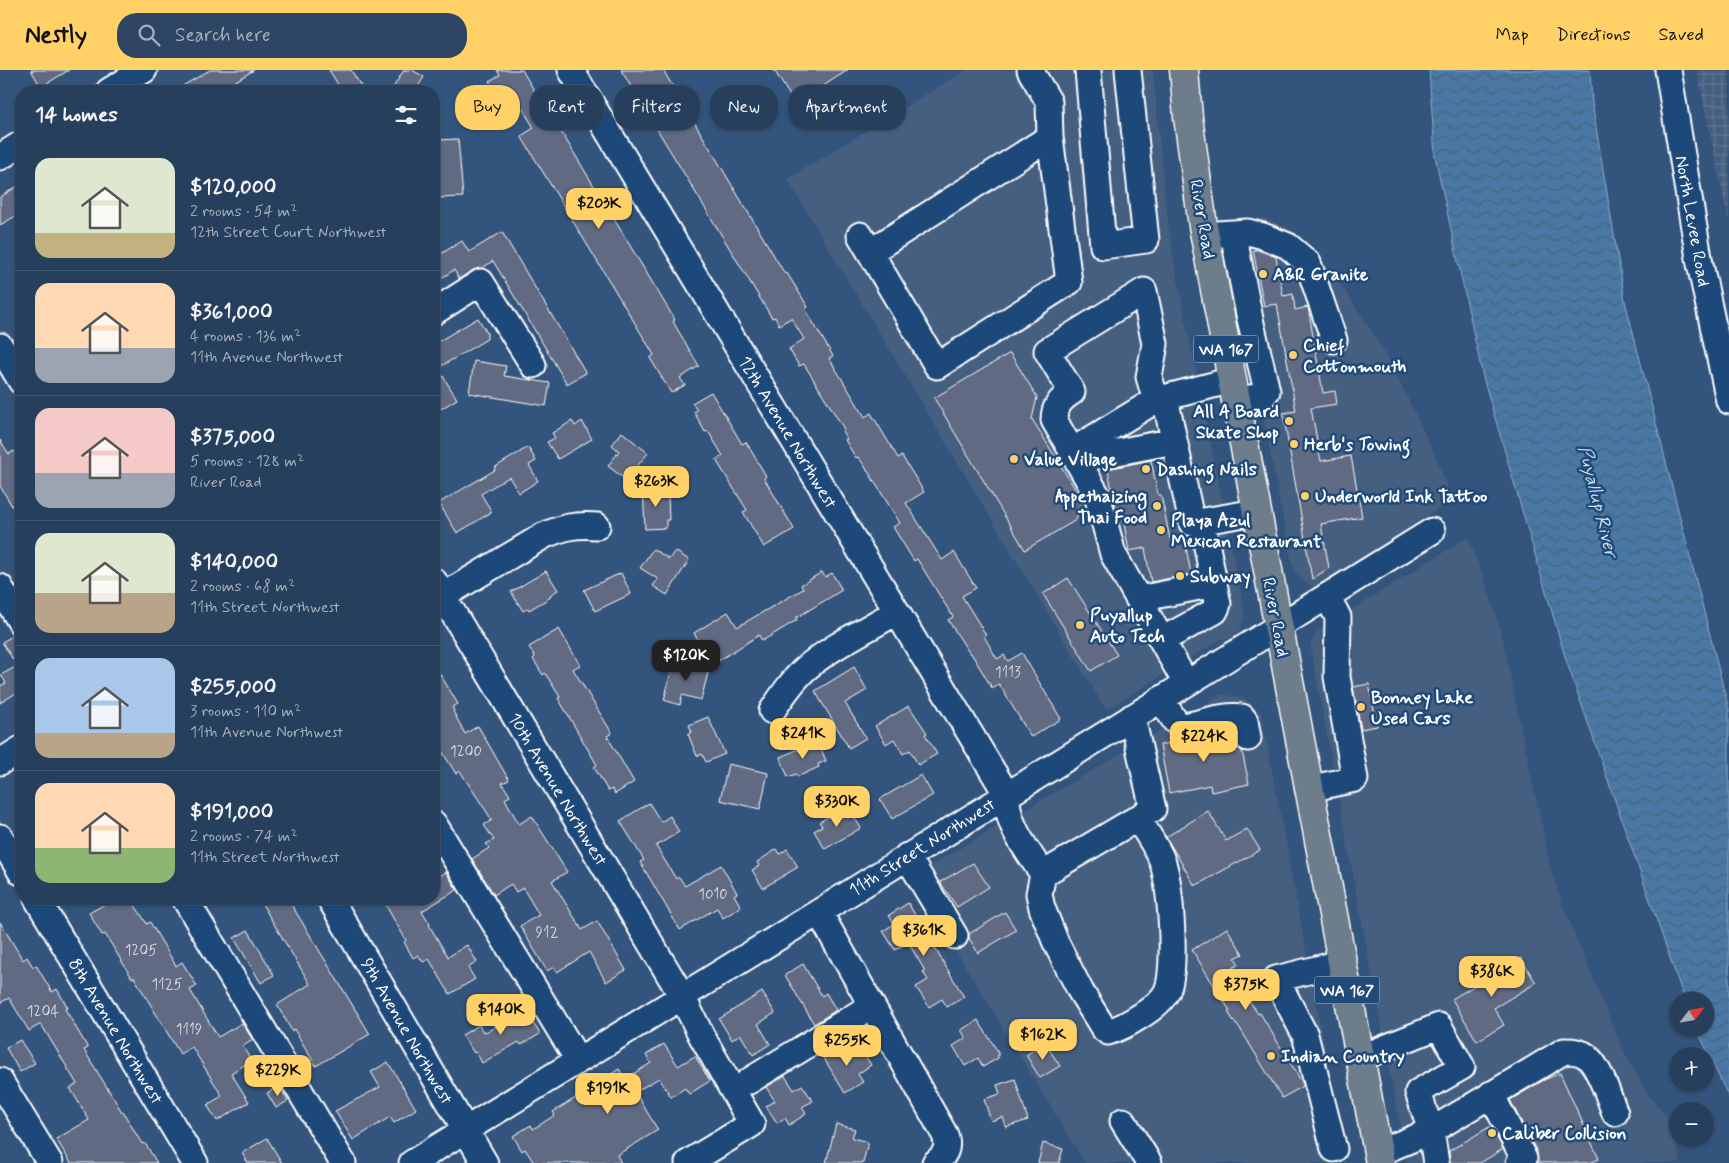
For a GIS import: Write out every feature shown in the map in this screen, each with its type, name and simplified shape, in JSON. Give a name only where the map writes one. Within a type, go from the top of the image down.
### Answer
[{"type":"main road","name":"River Road","points":[[1184,70],[1189,126],[1204,235],[1379,1160]]},
{"type":"street","name":"12th Avenue Northwest","points":[[570,70],[1007,794]]},
{"type":"street","points":[[1030,70],[1049,102],[1050,137],[1069,282],[937,366],[865,244],[1050,137]]},
{"type":"street","points":[[1088,70],[1103,246],[1146,240],[1128,70]]},
{"type":"street","name":"North Levee Road","points":[[1668,70],[1700,264],[1729,401]]},
{"type":"street","points":[[121,85],[138,77]]},
{"type":"street","points":[[0,157],[15,148]]},
{"type":"street","points":[[1204,235],[1248,232],[1264,236],[1288,246],[1308,263],[1334,340]]},
{"type":"street","points":[[1075,456],[1160,399],[1234,390],[1263,396],[1267,391],[1233,233]]},
{"type":"street","points":[[440,308],[481,282],[533,364]]},
{"type":"street","points":[[1186,683],[1113,554],[1097,495],[1054,420],[1054,409],[1063,398],[1072,392],[1047,351],[1144,291],[1155,344],[1149,377],[1160,399],[1174,441],[1192,523],[1256,512]]},
{"type":"street","points":[[1222,324],[1250,319]]},
{"type":"street","points":[[0,346],[15,371]]},
{"type":"street","points":[[1075,456],[1174,441]]},
{"type":"street","points":[[1162,640],[1215,611],[1218,604],[1202,521]]},
{"type":"street","points":[[440,588],[558,530],[572,525],[597,526]]},
{"type":"street","name":"11th Street Northwest","points":[[412,1163],[1432,531]]},
{"type":"street","points":[[1139,599],[1214,584]]},
{"type":"street","points":[[0,587],[15,613]]},
{"type":"street","name":"10th Avenue Northwest","points":[[440,592],[682,996],[701,1034],[752,1124],[688,1163]]},
{"type":"street","points":[[1308,789],[1355,779],[1337,677],[1338,618],[1327,596]]},
{"type":"street","points":[[772,711],[792,682],[820,658],[896,612]]},
{"type":"street","points":[[1161,699],[1175,721],[1181,726],[1222,717],[1242,717],[1245,721],[1248,738]]},
{"type":"street","points":[[1043,874],[1153,809],[1132,717]]},
{"type":"street","points":[[0,762],[15,752]]},
{"type":"street","points":[[1007,794],[1006,805],[1012,826],[1043,874],[1039,894],[1042,908],[1056,943],[1081,992],[1104,1029],[1108,1032],[1120,1028],[1160,1002],[1167,992],[1172,979],[1170,905],[1166,875],[1162,859],[1138,818]]},
{"type":"street","points":[[440,834],[578,1060]]},
{"type":"street","points":[[0,836],[15,862]]},
{"type":"street","points":[[908,856],[955,936]]},
{"type":"street","name":"8th Avenue Northwest","points":[[41,905],[195,1163]]},
{"type":"street","points":[[189,905],[344,1163]]},
{"type":"street","name":"9th Avenue Northwest","points":[[334,905],[485,1163]]},
{"type":"street","points":[[819,912],[945,1134],[946,1152],[935,1163]]},
{"type":"street","points":[[1334,1149],[1305,1035],[1276,979],[1342,963]]},
{"type":"street","points":[[749,1081],[871,1006]]},
{"type":"street","points":[[1360,1058],[1439,1026],[1462,1067],[1418,1092],[1431,1131],[1436,1163]]},
{"type":"street","points":[[1379,1160],[1564,1051],[1585,1055],[1593,1062],[1615,1113]]},
{"type":"street","points":[[0,1081],[50,1163]]},
{"type":"street","points":[[1491,1094],[1524,1159],[1519,1163]]},
{"type":"street","points":[[1123,1120],[1149,1163]]},
{"type":"shaded area","points":[[966,70],[1153,70],[1165,198],[1174,262],[1245,614],[1238,633],[1228,639],[1221,639],[1106,710],[787,179],[867,130],[906,130],[906,107]]},
{"type":"shaded area","points":[[1697,70],[1729,70],[1729,223],[1699,81]]},
{"type":"shaded area","points":[[1245,218],[1267,219],[1288,228],[1310,247],[1337,278],[1376,338],[1396,374],[1435,455],[1453,499],[1346,569],[1339,582],[1318,589],[1302,580],[1292,564],[1225,222]]},
{"type":"shaded area","points":[[1468,537],[1488,589],[1502,636],[1551,870],[1563,906],[1621,1046],[1642,1085],[1667,1118],[1669,1124],[1669,1147],[1677,1147],[1680,1156],[1679,1163],[1407,1163],[1310,645],[1318,631]]},
{"type":"shaded area","points":[[1222,694],[1242,698],[1261,713],[1343,1145],[1336,1159],[1330,1163],[1085,1163],[911,877]]},
{"type":"water","name":"Puyallup River","points":[[1429,70],[1590,70],[1592,103],[1625,301],[1729,710],[1729,1098],[1714,1066],[1714,1047],[1705,1047],[1701,1038],[1714,1038],[1714,992],[1682,992],[1566,660],[1483,377],[1435,156]]},
{"type":"building","points":[[31,70],[69,70],[44,85],[40,85]]},
{"type":"building","points":[[210,70],[254,70],[229,85],[184,85]]},
{"type":"building","points":[[329,70],[351,70],[360,85],[338,85]]},
{"type":"building","points":[[404,70],[412,70],[424,77],[419,85],[395,85]]},
{"type":"building","points":[[497,70],[522,70],[531,85],[530,121],[520,107],[520,85],[491,85],[489,81],[500,75]]},
{"type":"building","points":[[621,70],[663,70],[672,85],[630,85]]},
{"type":"building","points":[[774,70],[848,70],[825,85],[788,85],[788,93]]},
{"type":"building","points":[[531,130],[560,130],[675,320],[673,321],[676,327],[699,366],[680,378],[685,385],[671,393],[650,358],[654,355],[521,136]]},
{"type":"building","points":[[658,130],[699,130],[785,274],[787,273],[808,307],[805,309],[833,356],[829,358],[865,417],[871,413],[898,458],[902,456],[924,492],[906,503],[942,560],[954,552],[976,588],[962,596],[986,635],[984,636],[997,659],[1004,655],[1008,661],[1022,653],[1061,719],[1031,737],[999,684],[992,688],[948,620],[953,617],[917,559],[914,561],[893,527],[900,523],[864,465],[858,457],[856,458],[845,440],[847,439],[842,431],[844,429],[804,364],[799,366],[789,349],[804,339],[791,318],[779,325],[775,317],[772,318]]},
{"type":"building","points":[[458,139],[463,197],[440,198],[440,140]]},
{"type":"building","points":[[15,188],[15,216],[0,225],[0,197]]},
{"type":"building","points":[[502,232],[586,373],[567,384],[493,261],[459,279],[454,270],[440,279],[440,254],[462,241],[469,252]]},
{"type":"building","points":[[1253,250],[1276,257],[1283,296],[1293,294],[1295,310],[1308,307],[1323,393],[1335,391],[1337,404],[1311,408],[1321,461],[1351,456],[1362,517],[1321,524],[1329,568],[1312,579],[1283,413],[1296,411],[1277,304],[1264,306]]},
{"type":"building","points":[[478,318],[487,333],[487,339],[440,367],[440,340]]},
{"type":"building","name":"Value Village","points":[[1010,353],[1037,397],[1032,419],[1082,500],[1076,520],[1025,550],[934,398]]},
{"type":"building","points":[[474,361],[506,366],[504,376],[550,383],[546,406],[469,393]]},
{"type":"building","points":[[440,371],[457,399],[440,409]]},
{"type":"building","points":[[711,392],[742,444],[746,442],[766,476],[764,478],[794,529],[764,547],[743,512],[747,510],[716,460],[723,456],[708,431],[705,432],[694,412],[697,410],[692,403]]},
{"type":"building","points":[[572,421],[575,426],[582,421],[592,439],[558,459],[547,442],[555,438],[552,433]]},
{"type":"building","points":[[622,432],[648,453],[626,480],[608,466],[619,451],[612,445]]},
{"type":"building","points":[[0,440],[9,454],[14,451],[15,453],[15,511],[0,486]]},
{"type":"building","points":[[528,447],[536,461],[529,465],[538,481],[519,493],[509,477],[481,494],[492,512],[457,533],[440,502],[495,470],[494,468]]},
{"type":"building","points":[[1151,460],[1158,495],[1161,495],[1170,539],[1184,536],[1191,574],[1151,582],[1145,548],[1129,551],[1121,507],[1115,508],[1108,469]]},
{"type":"building","points":[[665,487],[665,495],[668,495],[669,520],[666,520],[666,528],[645,529],[643,488]]},
{"type":"building","points":[[653,549],[669,559],[675,551],[689,560],[667,595],[653,586],[658,579],[640,568]]},
{"type":"building","points":[[546,571],[558,590],[550,595],[551,597],[529,610],[528,608],[523,611],[511,592]]},
{"type":"building","points":[[822,572],[825,577],[832,573],[842,590],[762,641],[759,635],[712,665],[694,633],[728,612],[737,627],[803,589],[801,585]]},
{"type":"building","points":[[621,573],[631,594],[595,611],[584,590]]},
{"type":"building","name":"Puyallup Auto Tech","points":[[1068,578],[1117,655],[1091,671],[1043,594]]},
{"type":"building","points":[[559,629],[580,665],[573,669],[612,733],[607,736],[634,782],[615,794],[612,789],[608,791],[594,767],[597,765],[558,698],[560,697],[545,673],[543,675],[533,659],[535,657],[529,647]]},
{"type":"building","points":[[15,635],[15,663],[2,642]]},
{"type":"building","points":[[674,660],[709,669],[701,700],[682,695],[680,705],[664,700]]},
{"type":"building","points":[[15,667],[15,694],[0,703],[0,686],[6,683],[1,675]]},
{"type":"building","points":[[854,667],[867,690],[845,703],[866,738],[849,748],[815,691]]},
{"type":"building","points":[[440,674],[458,704],[452,707],[465,734],[478,726],[509,780],[502,783],[510,796],[505,799],[519,824],[532,816],[567,872],[552,881],[582,930],[597,921],[626,970],[606,982],[589,952],[557,972],[554,967],[547,971],[520,926],[539,915],[523,888],[516,892],[511,884],[494,895],[472,859],[489,848],[486,844],[494,840],[484,825],[492,820],[460,771],[456,774],[440,748]]},
{"type":"building","name":"Bonney Lake Used Cars","points":[[1369,684],[1377,726],[1361,729],[1353,687]]},
{"type":"building","points":[[909,706],[927,733],[925,734],[937,754],[918,765],[910,750],[903,754],[894,739],[886,744],[875,726]]},
{"type":"building","points":[[708,717],[725,754],[706,762],[702,754],[697,756],[688,734],[692,732],[689,725]]},
{"type":"building","points":[[1232,731],[1237,747],[1242,751],[1249,784],[1211,792],[1210,785],[1169,793],[1160,745]]},
{"type":"building","points":[[818,741],[826,761],[818,764],[819,767],[797,777],[796,774],[788,777],[780,757]]},
{"type":"building","points":[[728,764],[768,773],[760,809],[720,800]]},
{"type":"building","points":[[921,775],[933,795],[892,819],[880,799]]},
{"type":"building","points":[[649,803],[661,822],[670,816],[679,832],[656,846],[676,879],[679,877],[685,886],[721,865],[737,893],[734,895],[741,907],[723,918],[717,908],[680,930],[640,862],[644,860],[620,821]]},
{"type":"building","points":[[849,809],[861,828],[825,849],[814,831],[822,826],[819,822],[841,810],[843,813]]},
{"type":"building","points":[[1208,811],[1226,841],[1247,829],[1260,850],[1195,886],[1166,837]]},
{"type":"building","points":[[777,849],[780,854],[787,849],[798,867],[763,888],[752,870],[759,866],[757,862]]},
{"type":"building","points":[[973,863],[989,887],[957,907],[940,882]]},
{"type":"building","points":[[446,872],[457,890],[440,900],[440,876]]},
{"type":"building","points":[[908,903],[964,997],[947,1007],[942,999],[929,1007],[916,987],[928,980],[923,972],[925,971],[908,942],[895,950],[883,931],[894,924],[889,915]]},
{"type":"building","points":[[103,905],[135,905],[147,924],[150,922],[176,966],[182,962],[197,986],[190,990],[218,1037],[242,1023],[253,1040],[243,1046],[251,1061],[231,1073],[249,1102],[217,1121],[207,1105],[222,1096],[192,1047],[180,1054],[134,977],[132,978],[105,934],[102,935],[89,913]]},
{"type":"building","points":[[263,905],[292,905],[370,1034],[316,1066],[277,1005],[310,984]]},
{"type":"building","points":[[432,905],[422,911],[429,925],[448,957],[467,945],[477,962],[468,968],[475,979],[450,994],[429,959],[423,962],[418,955],[413,958],[404,942],[406,940],[386,906]]},
{"type":"building","points":[[1005,912],[1016,930],[978,953],[969,938],[969,934]]},
{"type":"building","points":[[0,922],[23,960],[27,957],[33,967],[36,965],[52,992],[57,989],[68,1008],[65,1009],[88,1048],[84,1050],[142,1144],[145,1143],[157,1163],[71,1163],[56,1139],[89,1120],[70,1088],[77,1084],[41,1024],[29,1031],[9,998],[0,1003]]},
{"type":"building","points":[[1227,928],[1243,954],[1235,958],[1239,964],[1228,971],[1246,1001],[1249,1000],[1258,1014],[1260,1013],[1303,1084],[1303,1086],[1282,1098],[1192,950]]},
{"type":"building","points":[[248,930],[274,975],[261,983],[234,938]]},
{"type":"building","points":[[1521,958],[1536,983],[1494,1008],[1504,1025],[1477,1041],[1452,999]]},
{"type":"building","points":[[803,964],[822,996],[826,993],[836,1010],[814,1024],[785,975]]},
{"type":"building","points":[[762,992],[775,1013],[758,1024],[770,1044],[753,1055],[740,1034],[732,1040],[719,1019]]},
{"type":"building","points":[[525,1010],[540,1034],[521,1045],[519,1042],[482,1063],[476,1052],[474,1053],[462,1035],[479,1025],[483,1032],[488,1031]]},
{"type":"building","points":[[978,1020],[998,1052],[998,1058],[983,1067],[978,1058],[965,1066],[953,1046],[966,1038],[961,1030]]},
{"type":"building","points":[[20,1040],[35,1063],[20,1072],[6,1048]]},
{"type":"building","points":[[1045,1043],[1060,1066],[1040,1078],[1026,1055]]},
{"type":"building","points":[[664,1044],[678,1066],[695,1056],[710,1081],[689,1094],[685,1088],[671,1097],[659,1078],[635,1092],[658,1130],[617,1155],[621,1163],[534,1163],[525,1149],[522,1151],[513,1136],[531,1125],[533,1129],[555,1115],[553,1112],[619,1069],[625,1079],[651,1063],[646,1055]]},
{"type":"building","points":[[859,1046],[871,1065],[858,1074],[863,1082],[845,1093],[823,1057],[840,1047],[845,1054]]},
{"type":"building","points":[[388,1062],[416,1109],[394,1123],[390,1117],[353,1140],[335,1111],[380,1087],[371,1072]]},
{"type":"building","points":[[1560,1073],[1599,1159],[1590,1163],[1538,1163],[1537,1152],[1510,1100]]},
{"type":"building","points":[[785,1076],[794,1090],[802,1085],[813,1101],[802,1107],[806,1114],[789,1125],[785,1118],[777,1123],[766,1106],[775,1101],[766,1087]]},
{"type":"building","points":[[1015,1079],[1028,1120],[1006,1127],[1003,1117],[991,1121],[984,1099],[1000,1094],[997,1085]]},
{"type":"building","points":[[279,1086],[288,1101],[276,1108],[267,1093]]},
{"type":"building","points":[[836,1124],[855,1129],[852,1138],[868,1142],[863,1163],[826,1163]]},
{"type":"building","name":"Caliber Collision","points":[[1491,1126],[1503,1149],[1480,1163],[1450,1163],[1449,1151]]},
{"type":"building","points":[[267,1138],[282,1163],[248,1163],[242,1153]]},
{"type":"building","points":[[1043,1143],[1063,1149],[1059,1163],[1038,1163]]},
{"type":"place","name":"A&R Granite","points":[[1263,274]]},
{"type":"place","name":"Chief Cottonmouth","points":[[1293,355]]},
{"type":"place","name":"All A Board Skate Shop","points":[[1289,421]]},
{"type":"place","name":"Herb's Towing","points":[[1294,444]]},
{"type":"place","name":"Value Village","points":[[1014,459]]},
{"type":"place","name":"Dashing Nails","points":[[1146,469]]},
{"type":"place","name":"Underworld Ink Tattoo","points":[[1305,496]]},
{"type":"place","name":"Appethaizing Thai Food","points":[[1157,506]]},
{"type":"place","name":"Playa Azul Mexican Restaurant","points":[[1161,530]]},
{"type":"place","name":"Subway","points":[[1180,576]]},
{"type":"place","name":"Puyallup Auto Tech","points":[[1080,625]]},
{"type":"place","name":"Bonney Lake Used Cars","points":[[1361,707]]},
{"type":"place","name":"Indian Country","points":[[1271,1056]]},
{"type":"place","name":"Caliber Collision","points":[[1492,1133]]}]
